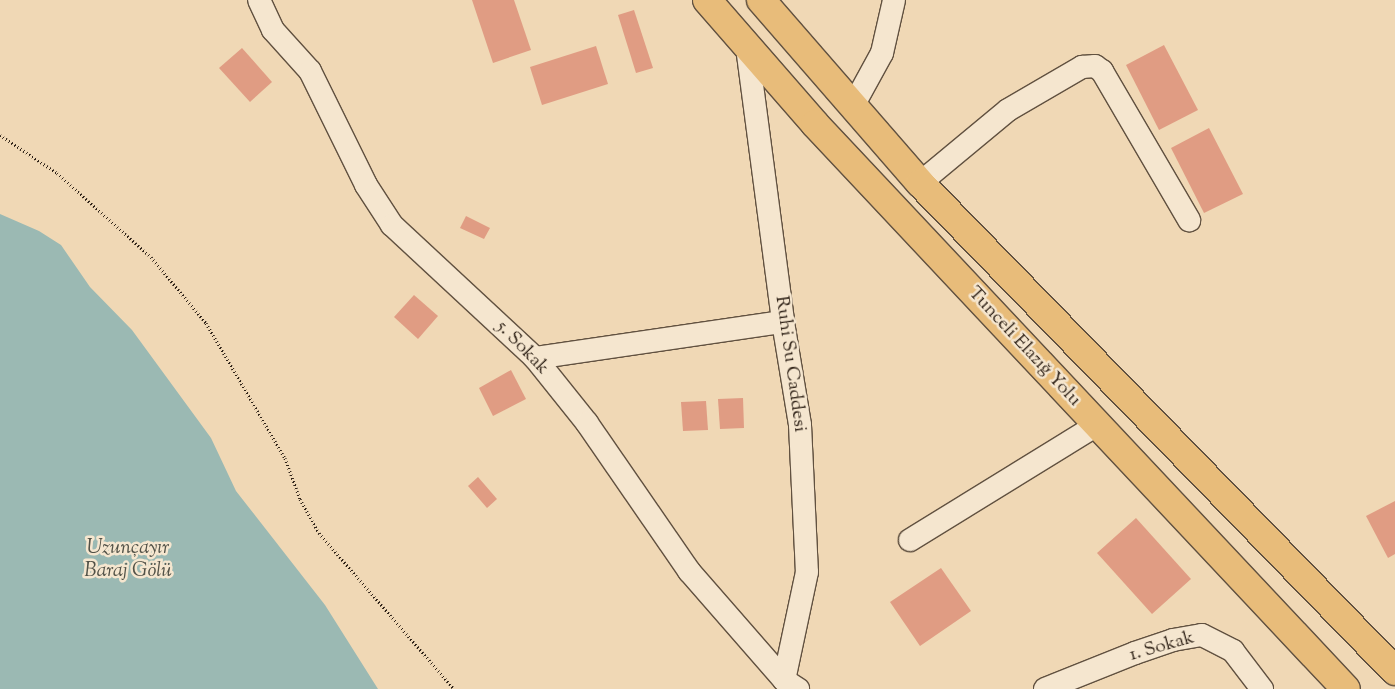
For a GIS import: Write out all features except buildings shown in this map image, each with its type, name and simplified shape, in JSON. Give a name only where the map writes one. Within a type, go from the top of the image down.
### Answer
[{"type":"main road","name":"Tunceli Elazığ Yolu","points":[[707,0],[747,47],[1097,425],[1346,689]]},
{"type":"main road","name":"Tunceli Elazığ Yolu","points":[[761,0],[920,183],[1395,671]]},
{"type":"street","name":"5. Sokak","points":[[259,0],[273,30],[310,71],[366,185],[392,225],[535,358],[587,423],[690,570],[791,685]]},
{"type":"street","points":[[853,106],[882,52],[894,0]]},
{"type":"street","name":"Ruhi Su Caddesi","points":[[747,47],[783,322],[800,426],[807,572],[791,685]]},
{"type":"street","points":[[920,183],[1008,110],[1082,67],[1094,66],[1102,71],[1189,220]]},
{"type":"street","points":[[535,358],[783,322]]},
{"type":"street","points":[[910,540],[1097,425]]},
{"type":"street","name":"1. Sokak","points":[[1044,689],[1173,640],[1202,635],[1233,651],[1262,689]]},
{"type":"path","points":[[0,135],[57,173],[151,257],[200,316],[280,450],[300,499],[319,533],[454,689]]},
{"type":"water","name":"Uzunçayır Baraj Gölü","points":[[0,214],[39,231],[61,245],[90,287],[132,330],[211,438],[236,491],[325,605],[378,689],[0,689]]}]
